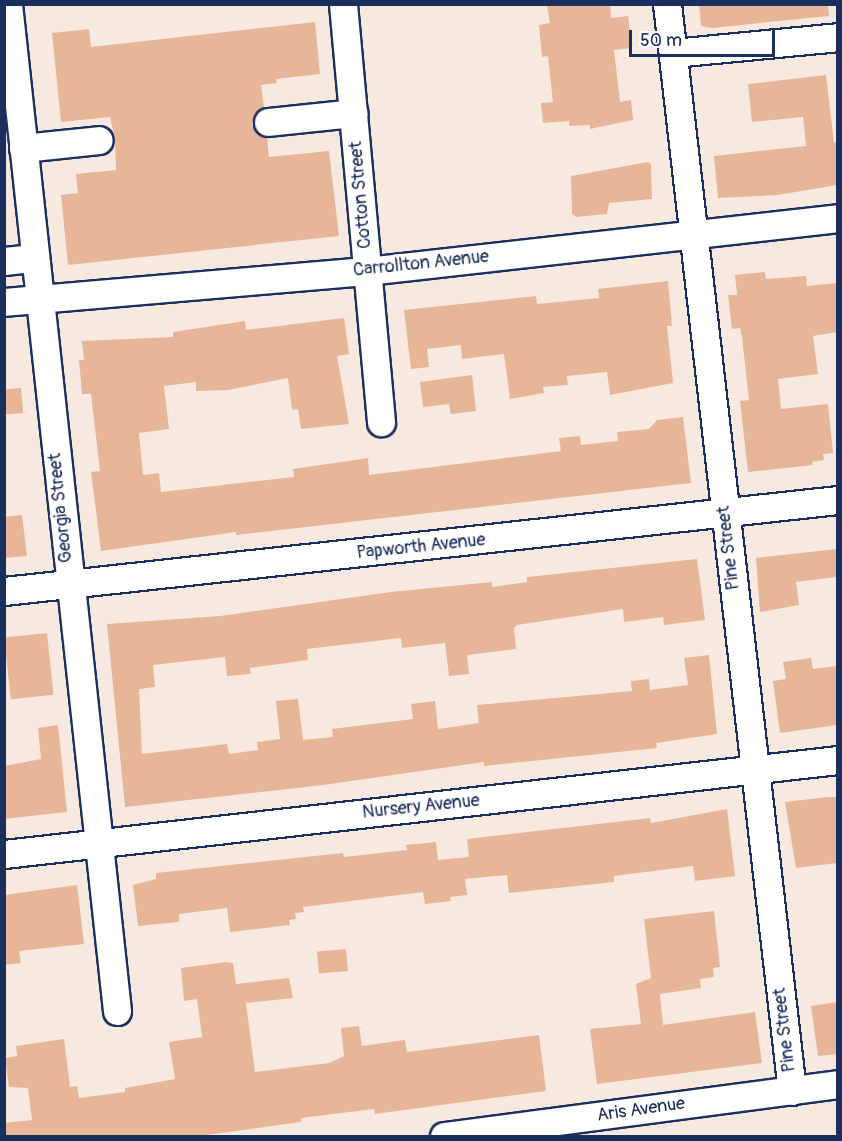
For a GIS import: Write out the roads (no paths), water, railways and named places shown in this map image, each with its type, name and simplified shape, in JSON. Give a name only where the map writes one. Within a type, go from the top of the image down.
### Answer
[{"type":"street","name":"Georgia Street","points":[[8,4],[97,843],[117,1011]]},
{"type":"street","name":"Cotton Street","points":[[343,4],[381,422]]},
{"type":"street","name":"Pine Street","points":[[667,4],[792,1090]]},
{"type":"street","points":[[673,53],[837,37]]},
{"type":"street","points":[[268,122],[354,113]]},
{"type":"street","points":[[23,148],[99,140]]},
{"type":"street","name":"Carrollton Avenue","points":[[4,302],[367,271],[837,218]]},
{"type":"street","points":[[4,261],[34,258]]},
{"type":"street","name":"Papworth Avenue","points":[[4,591],[837,500]]},
{"type":"street","name":"Nursery Avenue","points":[[4,854],[837,760]]},
{"type":"street","name":"Aris Avenue","points":[[444,1137],[837,1084]]}]
